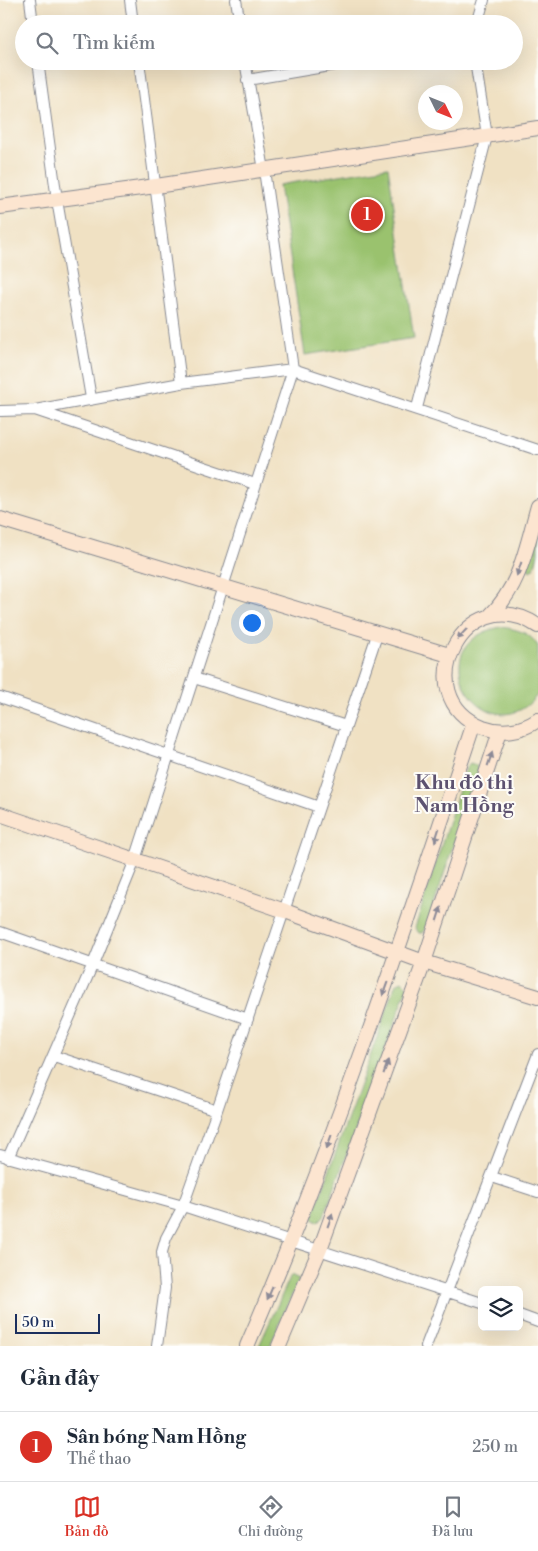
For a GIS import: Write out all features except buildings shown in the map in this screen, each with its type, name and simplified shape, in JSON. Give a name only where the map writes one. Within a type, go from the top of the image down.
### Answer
[{"type":"main road","points":[[0,207],[156,186],[538,128]]},
{"type":"main road","points":[[537,720],[519,729],[500,731],[474,723],[458,709],[449,690],[446,669],[449,655],[455,642],[464,631],[489,617],[509,594],[519,570],[538,506]]},
{"type":"main road","points":[[0,519],[225,585],[449,655]]},
{"type":"main road","points":[[489,617],[511,615],[526,619],[538,626]]},
{"type":"main road","points":[[247,1346],[292,1240],[398,953],[474,723]]},
{"type":"main road","points":[[279,1346],[320,1249],[424,962],[500,731]]},
{"type":"main road","points":[[0,814],[424,962],[538,997]]},
{"type":"street","points":[[30,0],[32,15]]},
{"type":"street","points":[[130,0],[132,15]]},
{"type":"street","points":[[236,0],[238,15]]},
{"type":"street","points":[[480,15],[484,0]]},
{"type":"street","points":[[39,70],[57,200],[91,398]]},
{"type":"street","points":[[139,70],[181,383]]},
{"type":"street","points":[[246,70],[264,170],[293,369],[135,860],[54,1056],[4,1157],[183,1206],[478,1302]]},
{"type":"street","points":[[247,80],[306,70]]},
{"type":"street","points":[[417,408],[487,136],[476,70]]},
{"type":"street","points":[[0,411],[34,410],[91,398],[181,383],[293,369],[417,408],[538,450]]},
{"type":"street","points":[[34,410],[255,484]]},
{"type":"street","points":[[157,1346],[165,1288],[162,1252],[166,1238],[183,1206],[217,1110],[378,632]]},
{"type":"street","points":[[194,678],[346,726]]},
{"type":"street","points":[[0,697],[319,807]]},
{"type":"street","points":[[0,932],[248,1019]]},
{"type":"street","points":[[426,1346],[538,1054]]},
{"type":"street","points":[[54,1056],[217,1110]]},
{"type":"street","points":[[492,1177],[538,1192]]},
{"type":"street","points":[[523,1316],[538,1322]]},
{"type":"green space","points":[[388,167],[414,338],[305,355],[279,185]]},
{"type":"green space","points":[[538,526],[538,553],[534,569],[530,571],[527,567]]},
{"type":"green space","points":[[501,627],[527,634],[538,646],[538,694],[519,711],[499,713],[481,706],[468,692],[460,673],[462,654],[475,638]]},
{"type":"green space","points":[[470,763],[476,765],[478,770],[427,926],[422,933],[419,933],[415,928],[466,768]]},
{"type":"green space","points":[[402,981],[408,987],[324,1216],[318,1222],[313,1219],[313,1216],[396,984]]},
{"type":"green space","points":[[291,1275],[299,1279],[270,1346],[259,1346]]},
{"type":"place","name":"Sân bóng Nam Hồng","points":[[367,215]]},
{"type":"district","name":"Khu đô thị Nam Hồng","points":[[464,794]]}]
